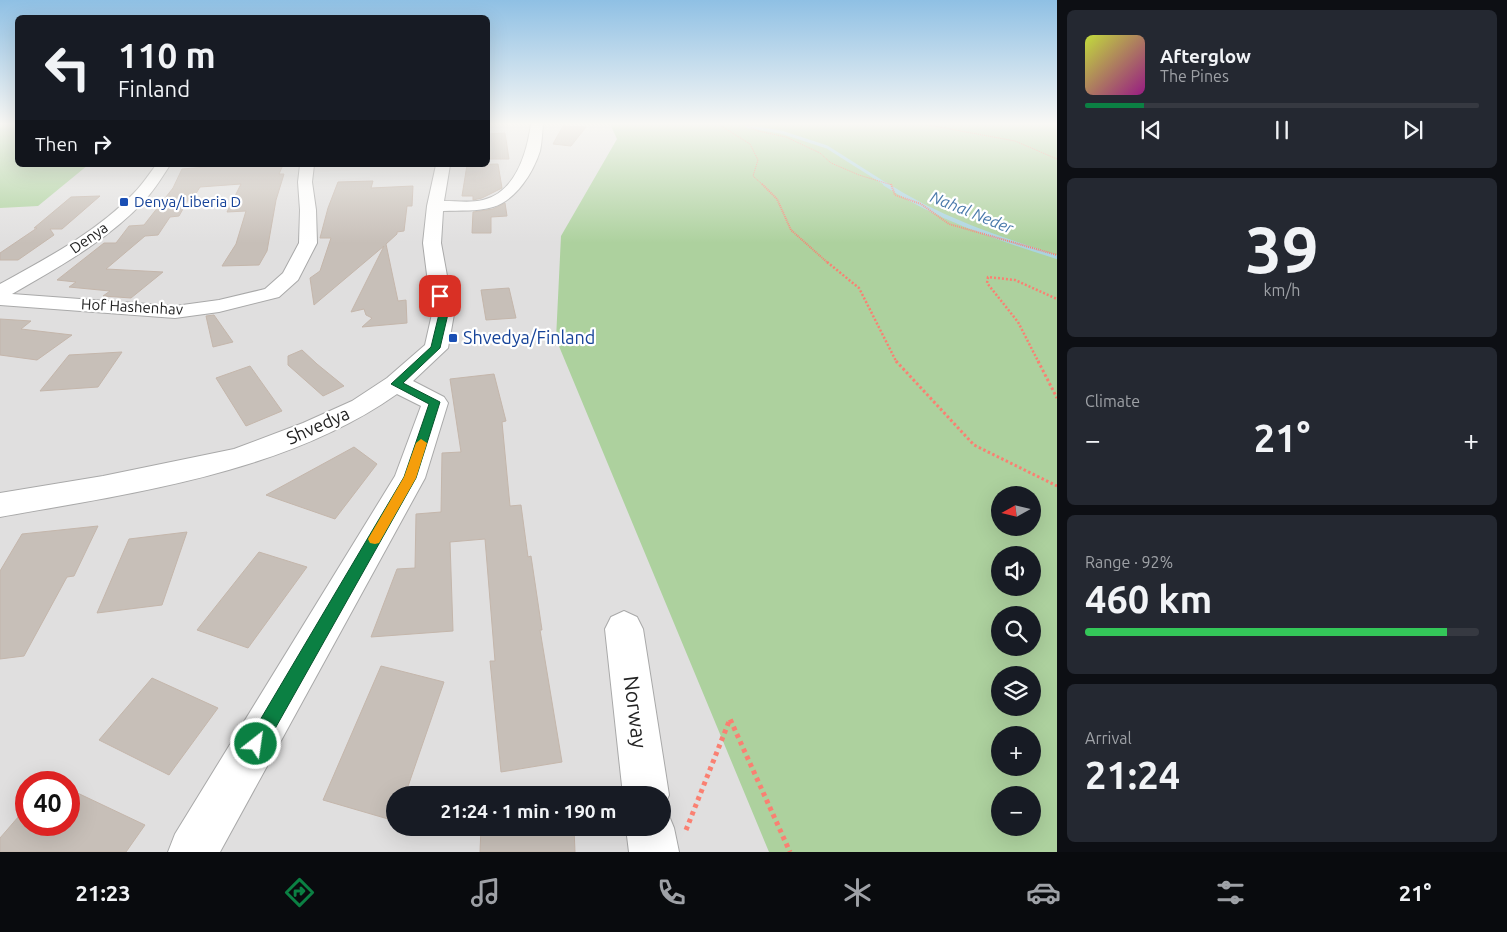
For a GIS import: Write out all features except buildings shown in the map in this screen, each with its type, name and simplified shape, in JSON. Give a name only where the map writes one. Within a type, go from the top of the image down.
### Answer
[{"type":"street","points":[[435,206],[489,203],[506,193],[521,175],[527,164]]},
{"type":"street","name":"Denya","points":[[0,292],[60,259],[109,226],[141,195],[162,167]]},
{"type":"street","name":"Hof Hashenhav","points":[[0,299],[174,312],[219,306],[272,293],[290,276],[308,243],[308,210],[305,182],[307,167]]},
{"type":"street","name":"Shvedya","points":[[0,505],[103,487],[239,458],[313,430],[361,407],[396,384],[436,348],[444,314],[432,243],[435,206],[443,167]]},
{"type":"street","points":[[193,852],[410,478],[435,402],[396,384]]},
{"type":"street","name":"Norway","points":[[624,629],[645,786]]},
{"type":"path","points":[[757,164],[753,176],[777,199],[790,230],[859,288],[897,363],[934,403],[974,445],[1057,486]]},
{"type":"path","points":[[833,164],[859,176],[891,184],[896,195],[921,204],[949,224],[1057,255]]},
{"type":"path","points":[[1057,299],[1015,279],[1001,276],[988,277],[987,283],[1018,322],[1057,398]]},
{"type":"path","points":[[663,838],[730,719],[790,852]]},
{"type":"shaded area","points":[[0,164],[15,164],[15,167],[490,167],[490,164],[866,164],[1057,257],[1057,852],[0,852]]},
{"type":"shaded area","points":[[370,169],[370,177],[305,182],[307,173]]},
{"type":"green space","points":[[0,164],[15,164],[15,167],[86,167],[38,206],[0,208]]},
{"type":"green space","points":[[603,164],[1057,164],[1057,852],[769,852],[556,339],[561,236]]},
{"type":"waterway","name":"Nahal Neder","points":[[853,164],[887,185]]},
{"type":"waterway","name":"Nahal Neder","points":[[885,184],[946,217],[990,235],[1057,257]]},
{"type":"slow traffic","points":[[375,539],[410,478],[421,443]]},
{"type":"place","name":"Denya/Liberia D","points":[[124,202]]},
{"type":"place","name":"Shvedya/Finland","points":[[453,338]]},
{"type":"route","points":[[256,744],[410,478],[435,402],[396,384],[436,348],[444,314],[440,296]]}]
